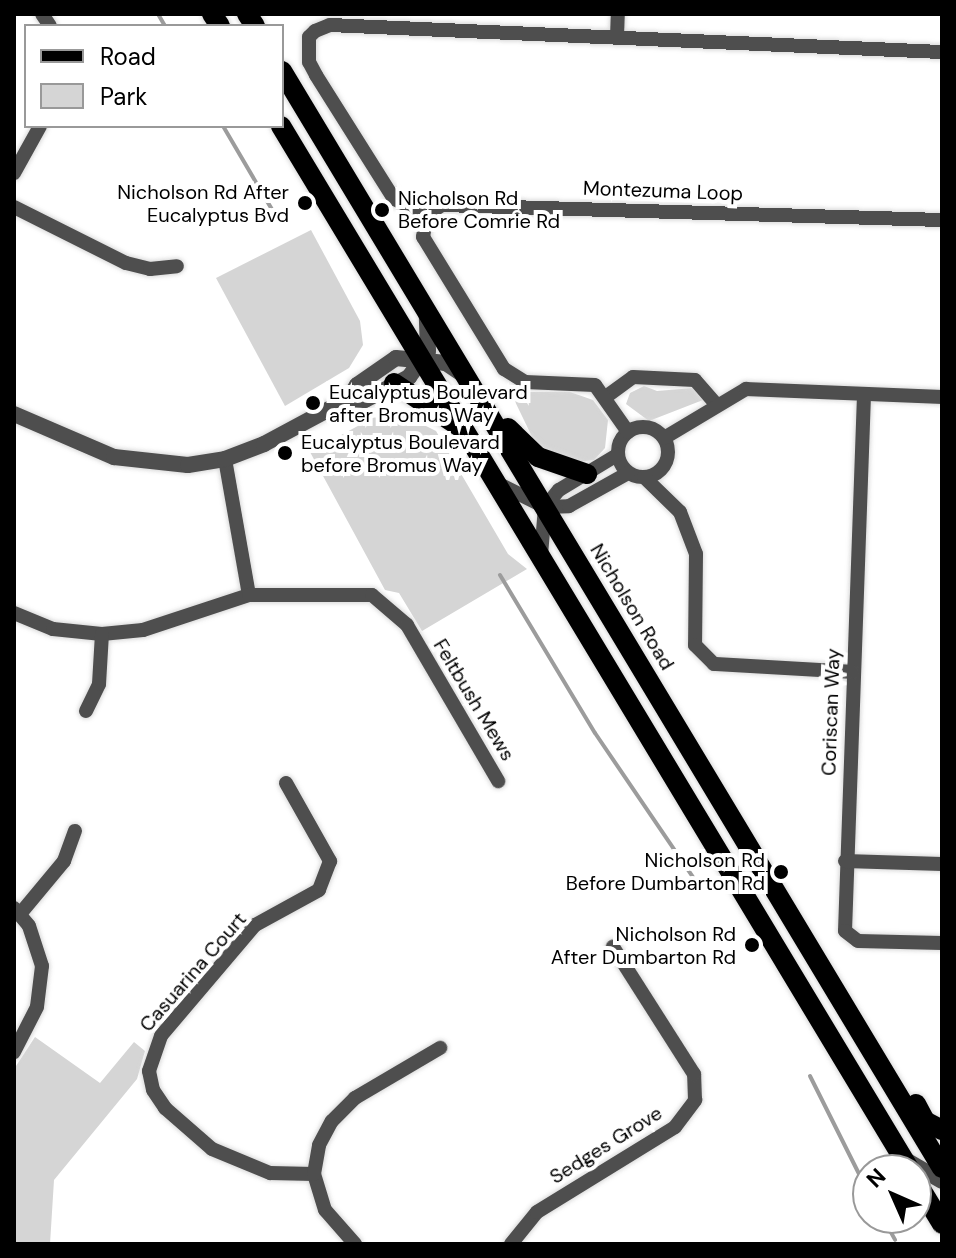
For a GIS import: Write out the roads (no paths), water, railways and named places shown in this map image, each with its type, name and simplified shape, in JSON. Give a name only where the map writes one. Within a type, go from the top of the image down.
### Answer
[{"type":"main road","name":"Nicholson Road","points":[[284,74],[942,1168]]},
{"type":"main road","points":[[282,128],[900,1154]]},
{"type":"main road","points":[[394,383],[466,432]]},
{"type":"main road","points":[[472,384],[497,408],[513,436],[538,457],[587,474]]},
{"type":"main road","points":[[835,987],[867,1017],[925,1121],[942,1130]]},
{"type":"street","points":[[617,37],[618,14]]},
{"type":"street","points":[[628,432],[607,396],[579,380],[525,382],[504,369],[423,237],[427,215],[394,199],[316,75],[309,62],[309,37],[330,25],[942,52]]},
{"type":"street","points":[[14,173],[39,128]]},
{"type":"street","name":"Montezuma Loop","points":[[427,215],[442,205],[942,220]]},
{"type":"street","points":[[14,207],[126,263],[150,269],[177,266]]},
{"type":"street","points":[[14,414],[114,457],[188,465],[225,459],[348,399],[365,400],[409,377],[423,358],[430,334],[425,306]]},
{"type":"street","points":[[348,399],[357,385],[396,358],[423,358],[446,363],[472,384]]},
{"type":"street","points":[[607,396],[633,377],[695,380],[716,404]]},
{"type":"street","points":[[664,438],[716,404],[746,389],[942,397]]},
{"type":"street","name":"Coriscan Way","points":[[864,395],[845,861],[845,931],[858,941],[942,943]]},
{"type":"street","points":[[628,432],[650,428],[664,438],[668,450],[663,467],[670,497],[696,554],[695,645],[714,664],[852,672]]},
{"type":"street","points":[[542,559],[545,507],[559,490],[617,455],[628,432]]},
{"type":"street","points":[[617,455],[628,473]]},
{"type":"street","points":[[225,459],[249,595]]},
{"type":"street","points":[[644,477],[663,467]]},
{"type":"street","points":[[496,483],[545,507],[569,506],[628,473],[644,477],[670,497]]},
{"type":"street","name":"Feltbush Mews","points":[[14,613],[53,629],[102,634],[143,630],[249,595],[359,592],[387,603],[407,625],[498,781]]},
{"type":"street","points":[[86,711],[99,684],[102,634]]},
{"type":"street","name":"Casuarina Court","points":[[286,783],[330,861],[319,890],[255,925],[161,1036],[149,1071],[165,1108],[212,1149],[270,1173],[314,1174]]},
{"type":"street","points":[[14,1052],[32,1021],[42,979],[35,939],[17,911],[64,861],[75,831]]},
{"type":"street","points":[[845,861],[942,864]]},
{"type":"street","name":"Sedges Grove","points":[[511,1244],[537,1212],[675,1127],[695,1100],[694,1074],[613,947]]},
{"type":"street","points":[[355,1244],[325,1210],[314,1174],[319,1145],[332,1121],[355,1098],[440,1048]]},
{"type":"waterway","points":[[158,14],[164,24]]},
{"type":"waterway","points":[[224,128],[274,213]]},
{"type":"waterway","points":[[500,575],[595,733],[693,877]]},
{"type":"waterway","points":[[810,1076],[852,1160]]},
{"type":"waterway","points":[[892,1234],[895,1240]]},
{"type":"place","name":"Nicholson Rd After Eucalyptus Bvd","points":[[305,203]]},
{"type":"place","name":"Nicholson Rd Before Comrie Rd","points":[[382,210]]},
{"type":"place","name":"Eucalyptus Boulevard after Bromus Way","points":[[313,403]]},
{"type":"place","name":"Eucalyptus Boulevard before Bromus Way","points":[[285,453]]},
{"type":"place","name":"Nicholson Rd Before Dumbarton Rd","points":[[781,872]]},
{"type":"place","name":"Nicholson Rd After Dumbarton Rd","points":[[752,945]]}]
